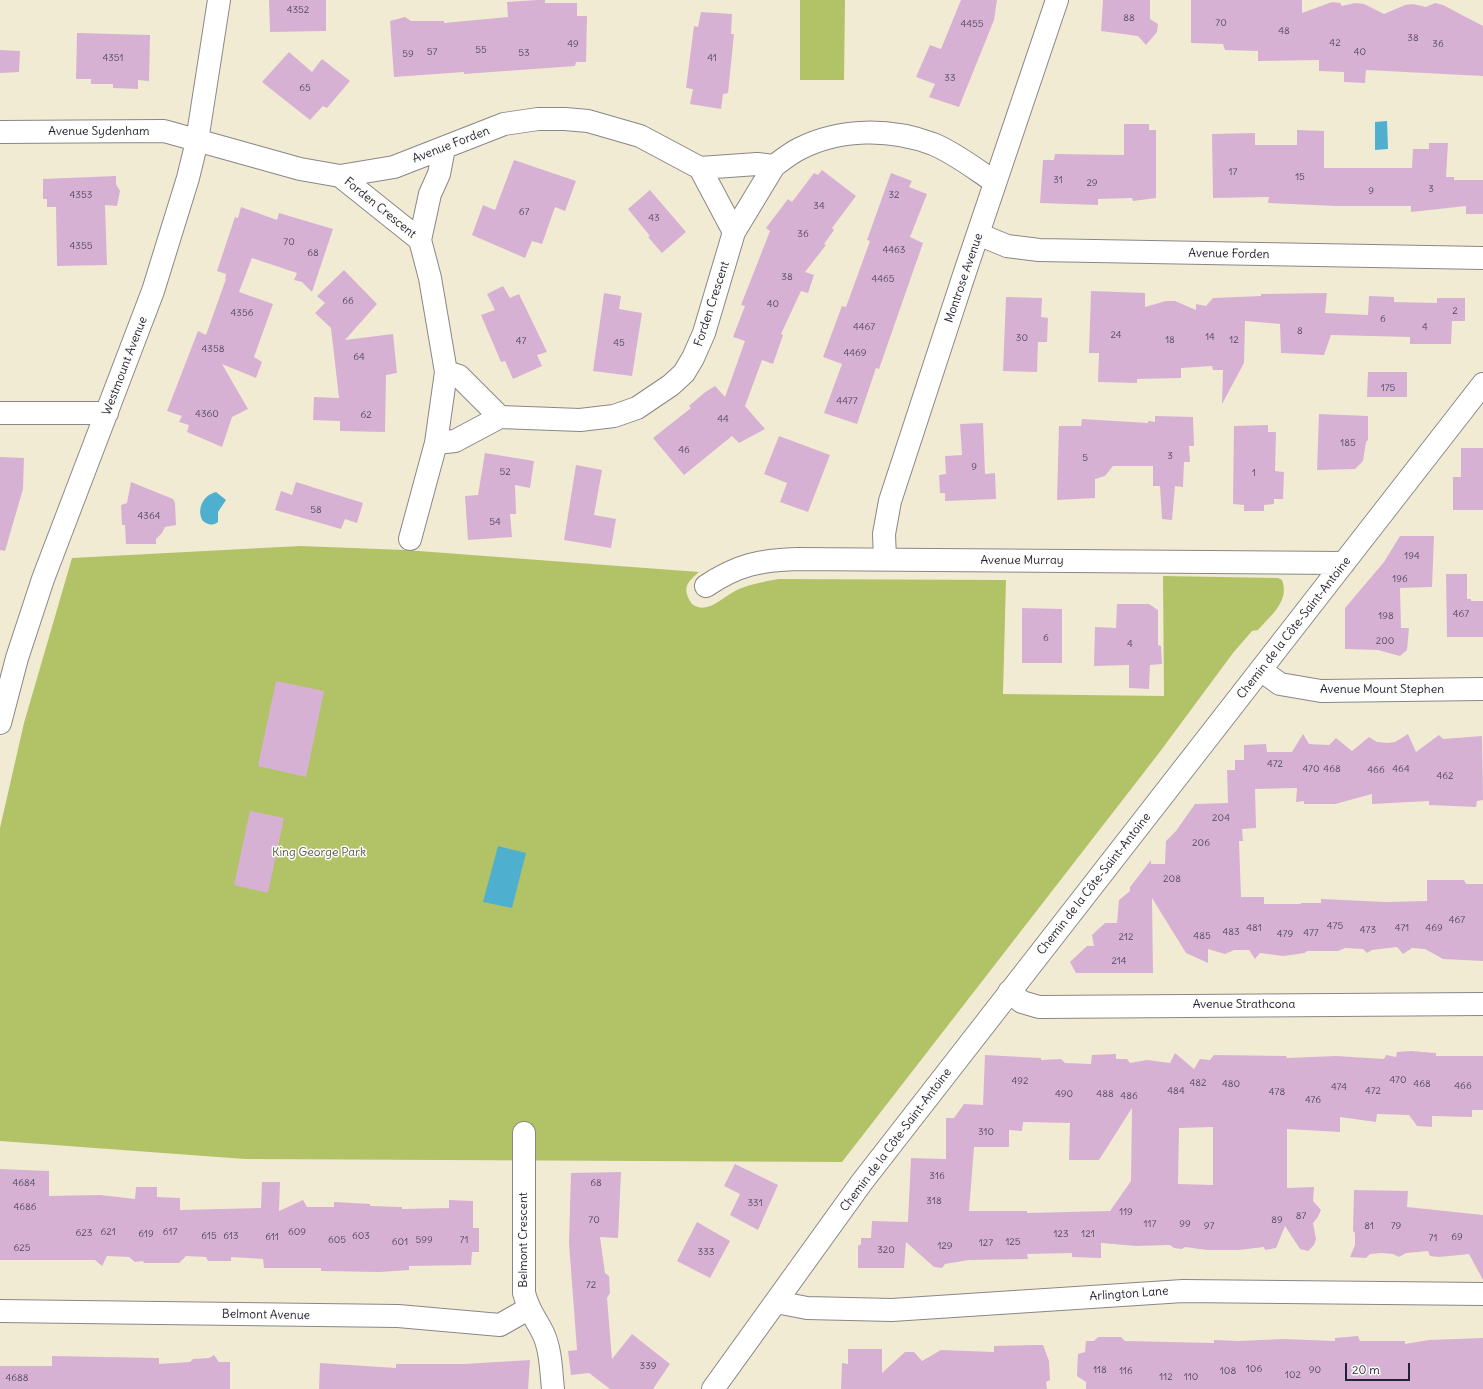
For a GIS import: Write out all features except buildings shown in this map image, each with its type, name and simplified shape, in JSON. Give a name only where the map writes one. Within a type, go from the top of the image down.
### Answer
[{"type":"street","name":"Westmount Avenue","points":[[0,723],[17,658],[45,573],[108,413],[153,291],[188,178],[197,141],[220,0]]},
{"type":"street","name":"Montrose Avenue","points":[[885,559],[884,534],[890,501],[995,182],[1057,0]]},
{"type":"street","name":"Avenue Forden","points":[[197,141],[300,170],[340,176],[394,167],[444,148],[470,136],[504,124],[538,119],[565,119],[588,121],[640,136],[700,168]]},
{"type":"street","name":"Avenue Sydenham","points":[[0,132],[164,132],[197,141]]},
{"type":"street","points":[[734,232],[700,168],[757,164],[774,166],[799,149],[832,137],[854,134],[893,134],[934,145],[954,155],[995,182]]},
{"type":"street","name":"Forden Crescent","points":[[410,539],[436,443],[446,372],[430,278],[420,240],[430,194],[439,174],[444,148]]},
{"type":"street","name":"Forden Crescent","points":[[500,417],[580,420],[614,416],[637,408],[671,385],[687,368],[704,333],[734,232],[774,166]]},
{"type":"street","name":"Forden Crescent","points":[[340,176],[420,240]]},
{"type":"street","name":"Avenue Forden","points":[[978,234],[1007,246],[1039,250],[1483,258]]},
{"type":"street","points":[[436,443],[455,441],[500,417],[459,376],[446,372]]},
{"type":"street","name":"Chemin de la Côte-Saint-Antoine","points":[[713,1389],[862,1182],[1262,670],[1483,384]]},
{"type":"street","points":[[0,413],[108,413]]},
{"type":"street","name":"Avenue Murray","points":[[706,586],[724,574],[745,565],[768,560],[885,559],[932,561],[1344,563]]},
{"type":"street","name":"Avenue Mount Stephen","points":[[1262,670],[1280,684],[1321,691],[1483,689]]},
{"type":"street","name":"Avenue Strathcona","points":[[1009,992],[1022,1002],[1039,1007],[1483,1004]]},
{"type":"street","name":"Belmont Crescent","points":[[524,1133],[524,1293],[528,1309],[545,1341],[553,1389]]},
{"type":"street","name":"Arlington Lane","points":[[776,1302],[807,1308],[892,1310],[1183,1291],[1483,1294]]},
{"type":"street","name":"Belmont Avenue","points":[[0,1311],[398,1316],[500,1325],[528,1309]]},
{"type":"green space","points":[[800,0],[845,0],[844,80],[800,80]]},
{"type":"green space","name":"King George Park","points":[[300,546],[405,550],[699,572],[688,583],[686,590],[692,604],[704,608],[716,603],[739,589],[779,579],[1006,580],[1003,694],[1164,696],[1163,576],[1278,578],[1282,580],[1284,588],[1278,607],[1258,630],[1252,631],[1233,653],[1159,753],[842,1162],[245,1159],[0,1141],[0,828],[24,723],[72,558]]},
{"type":"water","points":[[1387,121],[1388,149],[1375,150],[1375,122]]},
{"type":"water","points":[[216,492],[226,500],[218,512],[218,522],[210,524],[203,521],[200,512],[204,500]]},
{"type":"water","points":[[498,846],[526,853],[512,908],[483,902]]}]
